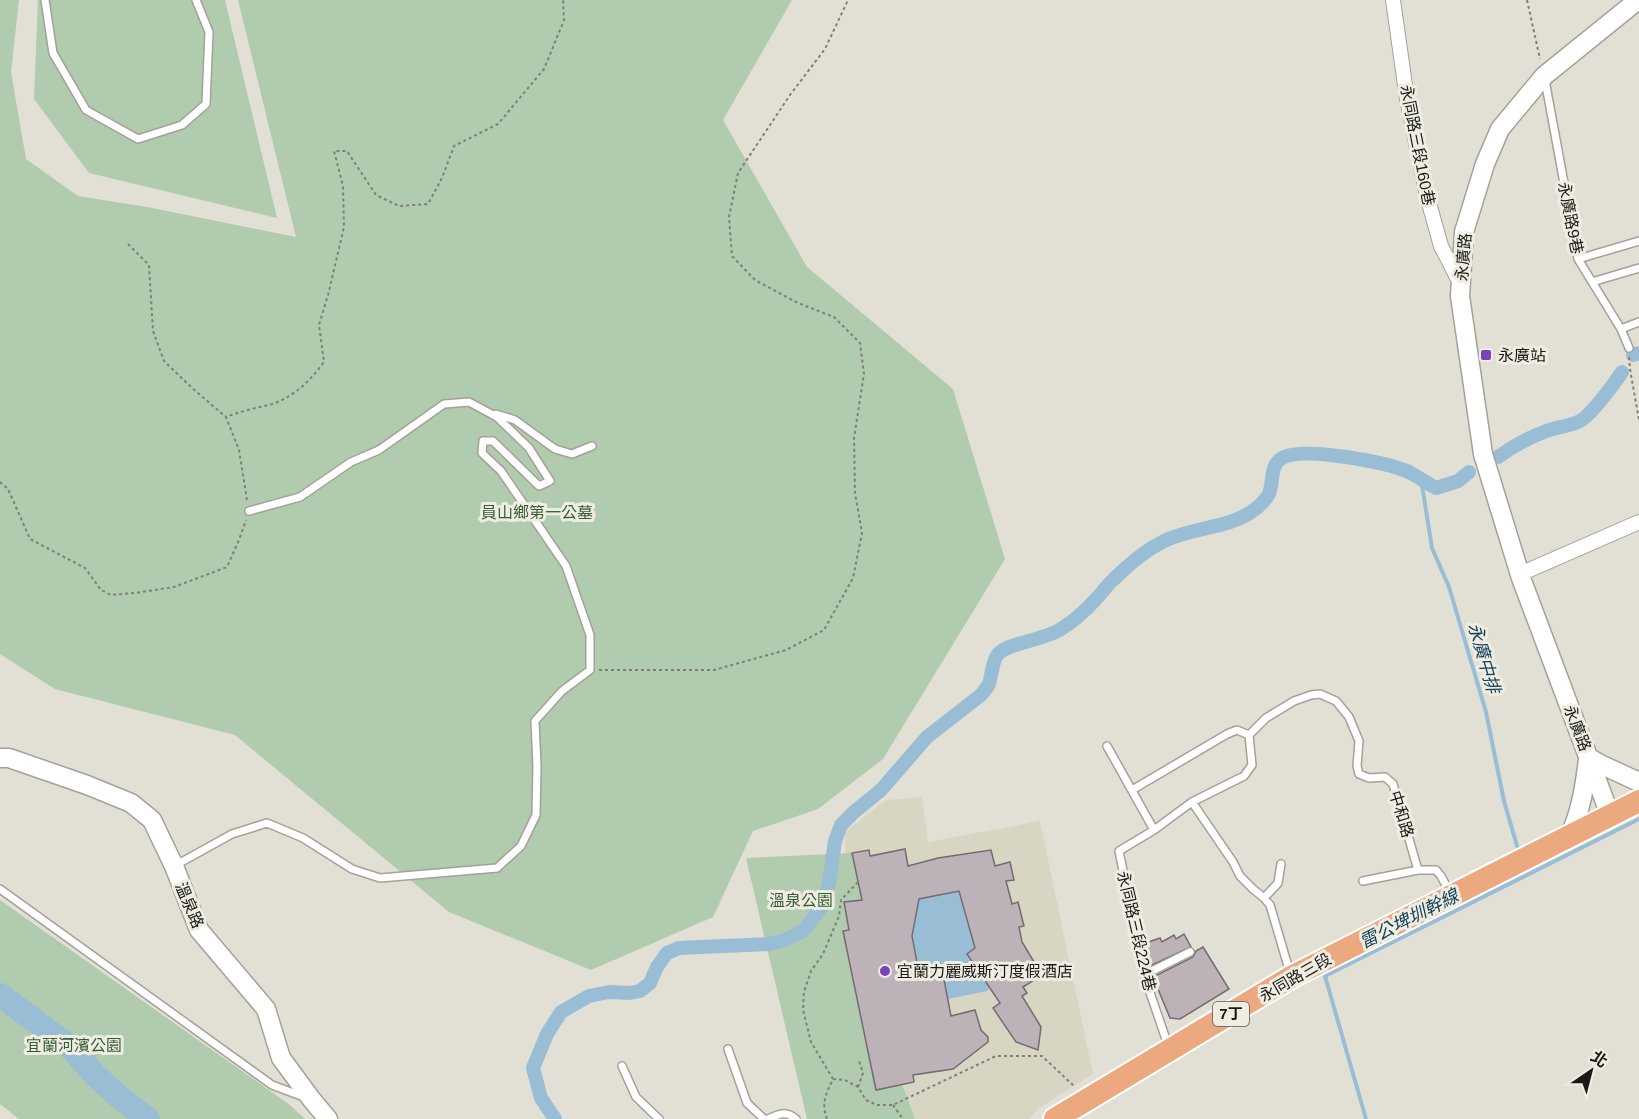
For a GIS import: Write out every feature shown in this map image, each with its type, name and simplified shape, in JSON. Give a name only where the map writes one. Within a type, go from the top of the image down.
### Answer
[{"type":"main road","name":"永同路三段","points":[[1055,1119],[1291,977],[1639,801]]},
{"type":"street","name":"永同路三段160巷","points":[[1393,0],[1407,99],[1427,196],[1441,246],[1461,285]]},
{"type":"street","name":"永廣路","points":[[1610,815],[1520,574],[1486,462],[1460,296],[1464,232],[1485,164],[1500,129],[1544,76],[1638,0]]},
{"type":"street","points":[[1520,574],[1639,522]]},
{"type":"street","points":[[1570,835],[1577,820],[1587,774],[1588,757],[1639,782]]},
{"type":"street","name":"溫泉路","points":[[0,758],[9,758],[87,785],[131,803],[152,820],[199,930],[266,1009],[281,1058],[328,1119]]},
{"type":"lane","points":[[45,0],[53,53],[86,110],[138,139],[182,125],[206,104],[209,32],[196,0]]},
{"type":"lane","name":"永廣路9巷","points":[[1544,76],[1578,259],[1621,329],[1629,348]]},
{"type":"lane","points":[[1578,259],[1639,241]]},
{"type":"lane","points":[[1592,282],[1639,268]]},
{"type":"lane","points":[[1621,329],[1639,322]]},
{"type":"lane","points":[[174,867],[232,834],[267,823],[303,838],[352,870],[380,879],[497,868],[521,846],[536,815],[536,721],[562,691],[590,670],[590,635],[566,566],[501,471],[482,453],[483,441],[493,441],[539,486],[550,481],[529,448],[498,417],[469,402],[444,404],[379,450],[351,462],[300,497],[249,511]]},
{"type":"lane","points":[[485,411],[515,420],[555,449],[573,454],[592,446]]},
{"type":"lane","name":"中和路","points":[[1249,735],[1266,718],[1294,701],[1320,694],[1336,702],[1349,717],[1359,741],[1357,766],[1359,774],[1370,778],[1385,777],[1393,784],[1418,870]]},
{"type":"lane","points":[[1107,746],[1154,830],[1192,802],[1244,776],[1252,765],[1249,735],[1237,730],[1227,734],[1132,790]]},
{"type":"lane","points":[[1192,802],[1233,861],[1240,876],[1270,906],[1291,977]]},
{"type":"lane","name":"永同路三段224巷","points":[[1154,830],[1119,851],[1144,975],[1169,1050]]},
{"type":"lane","points":[[1264,898],[1278,883],[1281,864]]},
{"type":"lane","points":[[1363,881],[1418,870],[1436,870],[1451,896]]},
{"type":"lane","points":[[0,889],[272,1085],[312,1100]]},
{"type":"lane","points":[[1144,975],[1190,952]]},
{"type":"lane","points":[[728,1049],[747,1103],[766,1119],[782,1112],[796,1119]]},
{"type":"lane","points":[[622,1066],[636,1097],[659,1119]]},
{"type":"path","points":[[226,417],[275,403],[298,390],[313,377],[324,362],[319,325],[344,227],[343,186],[334,151],[347,151],[376,195],[399,206],[428,204],[454,146],[498,124],[544,69],[564,20],[563,0]]},
{"type":"path","points":[[590,670],[714,670],[786,650],[824,630],[853,578],[862,533],[855,493],[854,438],[864,374],[860,343],[834,317],[798,303],[755,280],[732,256],[729,217],[738,173],[790,95],[825,49],[848,0]]},
{"type":"path","points":[[1527,0],[1544,76]]},
{"type":"path","points":[[0,482],[8,489],[30,538],[85,568],[101,590],[111,595],[174,587],[227,567],[249,511],[239,450],[226,417],[164,361],[153,331],[149,265],[128,244]]},
{"type":"path","points":[[1630,369],[1639,420]]},
{"type":"path","points":[[833,1079],[811,1042],[803,1010],[804,992],[811,971],[823,954],[839,916],[841,900],[858,882]]},
{"type":"path","points":[[833,1079],[845,1080],[858,1087],[866,1100],[877,1105],[893,1105],[996,1056],[1042,1056],[1087,1098]]},
{"type":"path","points":[[858,1087],[863,1073],[859,1061]]},
{"type":"path","points":[[827,1119],[823,1108],[833,1079]]},
{"type":"path","points":[[893,1105],[903,1119]]},
{"type":"shaded area","name":"宜蘭力麗威斯汀度假酒店","points":[[922,797],[928,842],[1040,821],[1093,1074],[1039,1108],[1029,1119],[915,1119],[902,1084],[876,1090],[841,900],[846,880],[845,832],[886,800]]},
{"type":"green space","name":"員山鄉第一公墓","points":[[0,0],[19,0],[11,72],[26,159],[78,196],[147,207],[296,237],[238,0],[792,0],[723,120],[807,267],[953,389],[1005,559],[883,759],[818,809],[753,831],[713,917],[591,970],[449,912],[235,735],[55,689],[0,654]]},
{"type":"green space","points":[[38,0],[225,0],[277,218],[89,173],[34,99]]},
{"type":"green space","name":"溫泉公園","points":[[852,853],[862,900],[844,903],[876,1089],[902,1084],[915,1119],[807,1119],[746,858]]},
{"type":"green space","name":"宜蘭河濱公園","points":[[0,900],[290,1105],[305,1119],[19,1119],[0,1104]]},
{"type":"water","points":[[959,891],[975,948],[967,954],[990,987],[987,991],[948,999],[942,969],[919,973],[912,936],[919,899]]},
{"type":"building","name":"宜蘭力麗威斯汀度假酒店","points":[[905,849],[908,866],[938,858],[991,850],[995,866],[1010,862],[1014,880],[1006,881],[1012,904],[1018,902],[1024,926],[1019,927],[1022,942],[1042,975],[1023,987],[1027,993],[1022,996],[1041,1027],[1038,1050],[1016,1042],[993,1008],[1000,1003],[967,954],[975,948],[959,891],[919,899],[912,936],[919,973],[942,969],[951,1016],[975,1010],[981,1030],[988,1037],[988,1042],[953,1069],[913,1075],[914,1082],[876,1090],[843,931],[849,930],[844,902],[862,900],[852,853],[869,850],[870,856]]},
{"type":"building","points":[[1184,934],[1191,947],[1152,965],[1143,944],[1160,938],[1162,942],[1174,935],[1176,939]]},
{"type":"building","points":[[1203,947],[1229,989],[1180,1019],[1170,1018],[1153,977],[1193,957],[1196,951]]},
{"type":"waterway","points":[[1633,355],[1639,353]]},
{"type":"waterway","points":[[1498,457],[1538,434],[1580,421],[1596,406],[1622,372]]},
{"type":"waterway","points":[[555,1119],[541,1098],[533,1068],[547,1034],[561,1012],[589,996],[609,992],[640,991],[650,983],[667,953],[679,948],[769,944],[785,940],[803,931],[822,907],[829,883],[835,841],[841,825],[881,790],[927,737],[981,695],[989,684],[996,657],[1003,650],[1054,633],[1066,626],[1088,607],[1125,568],[1164,541],[1233,521],[1256,509],[1269,494],[1274,468],[1284,457],[1310,454],[1365,460],[1409,472],[1436,488],[1458,481],[1469,472]]},
{"type":"waterway","name":"永廣中排","points":[[1421,479],[1432,548],[1449,587],[1486,712],[1504,801],[1517,846]]},
{"type":"waterway","name":"雷公埤圳幹線","points":[[1366,1119],[1325,976],[1639,819]]},
{"type":"waterway","points":[[0,995],[70,1047],[95,1075],[148,1119]]},
{"type":"place","name":"永廣站","points":[[1486,355]]},
{"type":"place","name":"宜蘭力麗威斯汀度假酒店","points":[[885,971]]}]
